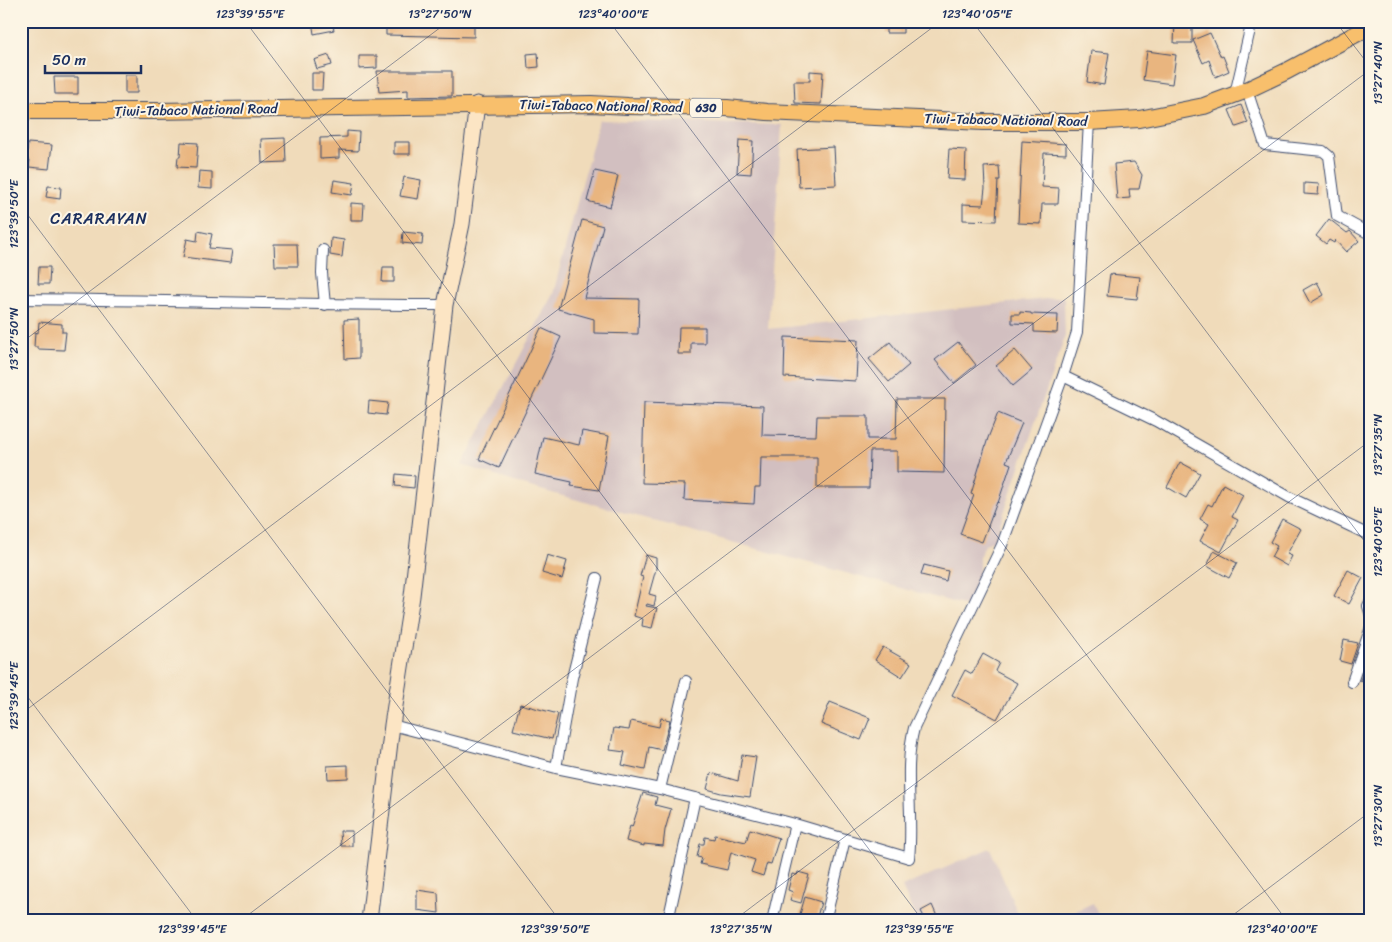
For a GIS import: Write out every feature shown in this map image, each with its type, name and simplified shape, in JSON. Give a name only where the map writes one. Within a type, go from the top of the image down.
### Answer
[{"type":"main road","name":"Tiwi-Tabaco National Road","points":[[21,111],[591,104],[727,108],[767,112],[983,122],[1089,122],[1139,119],[1204,106],[1241,92],[1371,26]]},
{"type":"main road","points":[[369,921],[392,725],[412,596],[445,305],[462,224],[478,104]]},
{"type":"street","points":[[1252,21],[1241,92],[1265,145],[1323,151],[1329,156],[1337,216],[1370,234]]},
{"type":"street","points":[[392,725],[556,768],[695,798],[795,824],[908,858],[911,840],[910,745],[914,728],[1002,546],[1077,332],[1089,122]]},
{"type":"street","points":[[323,250],[322,273],[325,305]]},
{"type":"street","points":[[21,299],[170,300],[325,305],[445,305]]},
{"type":"street","points":[[1063,376],[1156,421],[1289,497],[1371,536]]},
{"type":"street","points":[[556,768],[572,678],[598,578]]},
{"type":"street","points":[[1371,600],[1368,606],[1371,616]]},
{"type":"street","points":[[1352,682],[1371,627]]},
{"type":"street","points":[[660,789],[686,681]]},
{"type":"street","points":[[668,921],[695,798]]},
{"type":"street","points":[[772,921],[795,824]]},
{"type":"street","points":[[826,921],[845,839]]},
{"type":"shaded area","points":[[599,120],[782,125],[768,329],[1064,297],[1065,336],[995,539],[985,545],[979,557],[979,574],[967,606],[530,487],[462,465],[553,294]]},
{"type":"shaded area","points":[[990,848],[1021,921],[917,921],[902,887]]},
{"type":"shaded area","points":[[1093,903],[1101,921],[1054,921]]},
{"type":"building","points":[[312,21],[332,21],[334,30],[314,34]]},
{"type":"building","points":[[386,21],[474,21],[474,37],[386,35]]},
{"type":"building","points":[[886,21],[903,21],[903,33],[886,33]]},
{"type":"building","points":[[1175,23],[1192,24],[1192,43],[1174,43]]},
{"type":"building","points":[[1210,33],[1229,71],[1215,77],[1209,60],[1203,63],[1193,40]]},
{"type":"building","points":[[1091,51],[1109,53],[1104,85],[1087,82]]},
{"type":"building","points":[[1147,51],[1176,55],[1172,84],[1143,80]]},
{"type":"building","points":[[538,53],[539,67],[528,68],[527,54]]},
{"type":"building","points":[[329,55],[332,65],[317,69],[314,60]]},
{"type":"building","points":[[359,56],[377,56],[377,68],[359,69]]},
{"type":"building","points":[[377,71],[452,71],[452,96],[408,97],[408,90],[379,92]]},
{"type":"building","points":[[810,71],[823,72],[821,104],[795,103],[794,81],[810,81]]},
{"type":"building","points":[[312,73],[323,73],[322,90],[312,90]]},
{"type":"building","points":[[125,75],[137,75],[137,93],[125,93]]},
{"type":"building","points":[[54,77],[78,77],[78,94],[55,94]]},
{"type":"building","points":[[1241,105],[1248,123],[1236,127],[1229,110]]},
{"type":"building","points":[[347,131],[359,132],[358,151],[339,150],[339,158],[320,159],[320,138],[347,137]]},
{"type":"building","points":[[285,138],[286,162],[262,163],[261,139]]},
{"type":"building","points":[[739,140],[753,141],[751,174],[737,173]]},
{"type":"building","points":[[1022,141],[1066,144],[1066,154],[1044,153],[1042,187],[1059,188],[1058,204],[1042,204],[1041,224],[1018,223]]},
{"type":"building","points":[[181,142],[198,143],[196,168],[177,167]]},
{"type":"building","points":[[394,142],[410,142],[410,154],[394,154]]},
{"type":"building","points":[[28,143],[52,145],[49,169],[29,167],[30,160],[26,160]]},
{"type":"building","points":[[834,147],[836,185],[799,187],[797,149]]},
{"type":"building","points":[[949,149],[966,150],[965,180],[947,179]]},
{"type":"building","points":[[1134,162],[1142,175],[1139,189],[1129,189],[1130,198],[1117,199],[1114,164]]},
{"type":"building","points":[[999,166],[1000,180],[998,180],[996,221],[963,220],[963,204],[983,205],[985,188],[984,167]]},
{"type":"building","points":[[199,171],[212,172],[212,189],[198,188]]},
{"type":"building","points":[[595,171],[618,176],[610,207],[587,201]]},
{"type":"building","points":[[404,177],[421,180],[418,199],[400,196]]},
{"type":"building","points":[[334,180],[354,183],[352,195],[332,192]]},
{"type":"building","points":[[1304,183],[1319,184],[1318,195],[1304,194]]},
{"type":"building","points":[[48,186],[61,187],[60,199],[46,197]]},
{"type":"building","points":[[351,203],[364,204],[363,220],[351,220]]},
{"type":"building","points":[[1329,219],[1347,233],[1350,231],[1359,241],[1346,252],[1335,240],[1334,243],[1329,240],[1326,244],[1316,236]]},
{"type":"building","points":[[582,220],[603,226],[584,298],[639,299],[638,334],[594,333],[594,319],[558,309]]},
{"type":"building","points":[[198,231],[212,234],[209,248],[232,250],[230,263],[183,257],[187,239],[197,241]]},
{"type":"building","points":[[403,232],[423,234],[422,245],[402,243]]},
{"type":"building","points":[[331,238],[344,240],[342,257],[330,255]]},
{"type":"building","points":[[274,244],[297,244],[298,266],[275,266]]},
{"type":"building","points":[[39,267],[50,267],[49,284],[38,284]]},
{"type":"building","points":[[383,267],[394,267],[394,282],[382,282]]},
{"type":"building","points":[[1110,274],[1140,277],[1137,299],[1107,296]]},
{"type":"building","points":[[1317,282],[1324,295],[1310,303],[1303,290]]},
{"type":"building","points":[[1020,312],[1058,315],[1057,333],[1034,332],[1034,324],[1012,323],[1012,314],[1020,314]]},
{"type":"building","points":[[359,319],[359,358],[345,359],[344,320]]},
{"type":"building","points":[[39,322],[62,324],[62,332],[66,332],[64,350],[38,349],[38,347],[34,347],[35,332],[38,333]]},
{"type":"building","points":[[679,327],[705,327],[705,343],[691,343],[691,354],[678,354]]},
{"type":"building","points":[[541,328],[561,337],[499,468],[479,459]]},
{"type":"building","points":[[785,337],[858,340],[856,381],[784,377]]},
{"type":"building","points":[[890,342],[909,365],[889,382],[869,359]]},
{"type":"building","points":[[958,342],[976,365],[954,383],[935,360]]},
{"type":"building","points":[[1015,350],[1032,370],[1013,386],[996,366]]},
{"type":"building","points":[[897,399],[945,399],[944,473],[897,472],[897,451],[870,451],[869,488],[817,488],[817,457],[761,457],[760,487],[755,487],[754,504],[684,500],[685,484],[642,483],[644,402],[763,406],[762,435],[816,436],[817,416],[868,416],[868,439],[896,439]]},
{"type":"building","points":[[369,401],[388,403],[386,415],[368,413]]},
{"type":"building","points":[[998,413],[1022,423],[1006,462],[1011,464],[998,503],[982,542],[960,534],[974,495],[971,494],[988,438]]},
{"type":"building","points":[[582,431],[609,436],[599,490],[571,486],[572,482],[535,474],[543,437],[579,445]]},
{"type":"building","points":[[1180,462],[1200,473],[1186,498],[1167,487]]},
{"type":"building","points":[[396,474],[415,476],[414,488],[395,486]]},
{"type":"building","points":[[1223,484],[1243,495],[1232,517],[1238,520],[1221,552],[1200,541],[1209,524],[1200,519],[1208,504],[1212,506]]},
{"type":"building","points":[[1282,519],[1301,529],[1287,554],[1292,556],[1287,566],[1271,557],[1277,546],[1270,542]]},
{"type":"building","points":[[1214,551],[1237,563],[1229,578],[1207,566]]},
{"type":"building","points":[[547,555],[567,561],[562,579],[542,573]]},
{"type":"building","points":[[646,555],[656,558],[656,569],[649,594],[656,596],[654,606],[647,604],[646,606],[657,608],[652,628],[642,626],[643,619],[634,616],[643,577],[640,576]]},
{"type":"building","points":[[924,565],[948,571],[946,581],[921,575]]},
{"type":"building","points":[[1348,570],[1363,578],[1349,604],[1334,596]]},
{"type":"building","points":[[1344,640],[1358,643],[1351,664],[1340,661]]},
{"type":"building","points":[[883,647],[911,663],[902,677],[875,660]]},
{"type":"building","points":[[1371,649],[1371,684],[1360,680]]},
{"type":"building","points":[[983,654],[999,663],[995,671],[1017,683],[997,719],[952,695],[965,670],[972,674]]},
{"type":"building","points":[[830,702],[870,718],[861,740],[821,724]]},
{"type":"building","points":[[520,704],[558,714],[552,739],[513,730]]},
{"type":"building","points":[[661,718],[670,720],[662,750],[649,747],[645,770],[622,765],[625,752],[610,750],[614,728],[629,730],[631,721],[659,727]]},
{"type":"building","points":[[742,755],[756,757],[750,797],[707,789],[711,773],[738,781]]},
{"type":"building","points":[[348,765],[348,778],[328,779],[327,766]]},
{"type":"building","points":[[643,793],[657,797],[655,805],[671,809],[663,846],[644,844],[644,846],[626,841]]},
{"type":"building","points":[[750,829],[779,838],[771,864],[767,863],[763,876],[751,872],[755,860],[731,852],[727,870],[700,864],[702,858],[697,857],[700,844],[704,844],[705,837],[714,839],[715,835],[746,842]]},
{"type":"building","points":[[340,831],[352,831],[352,846],[341,846]]},
{"type":"building","points":[[798,872],[809,875],[801,903],[790,900],[793,892],[788,890],[792,874],[797,875]]},
{"type":"building","points":[[417,890],[438,893],[439,913],[417,910]]},
{"type":"building","points":[[805,897],[821,902],[816,921],[798,921]]},
{"type":"building","points":[[932,905],[939,921],[926,921],[921,911]]},
{"type":"district","name":"CARARAYAN","points":[[99,218]]}]
